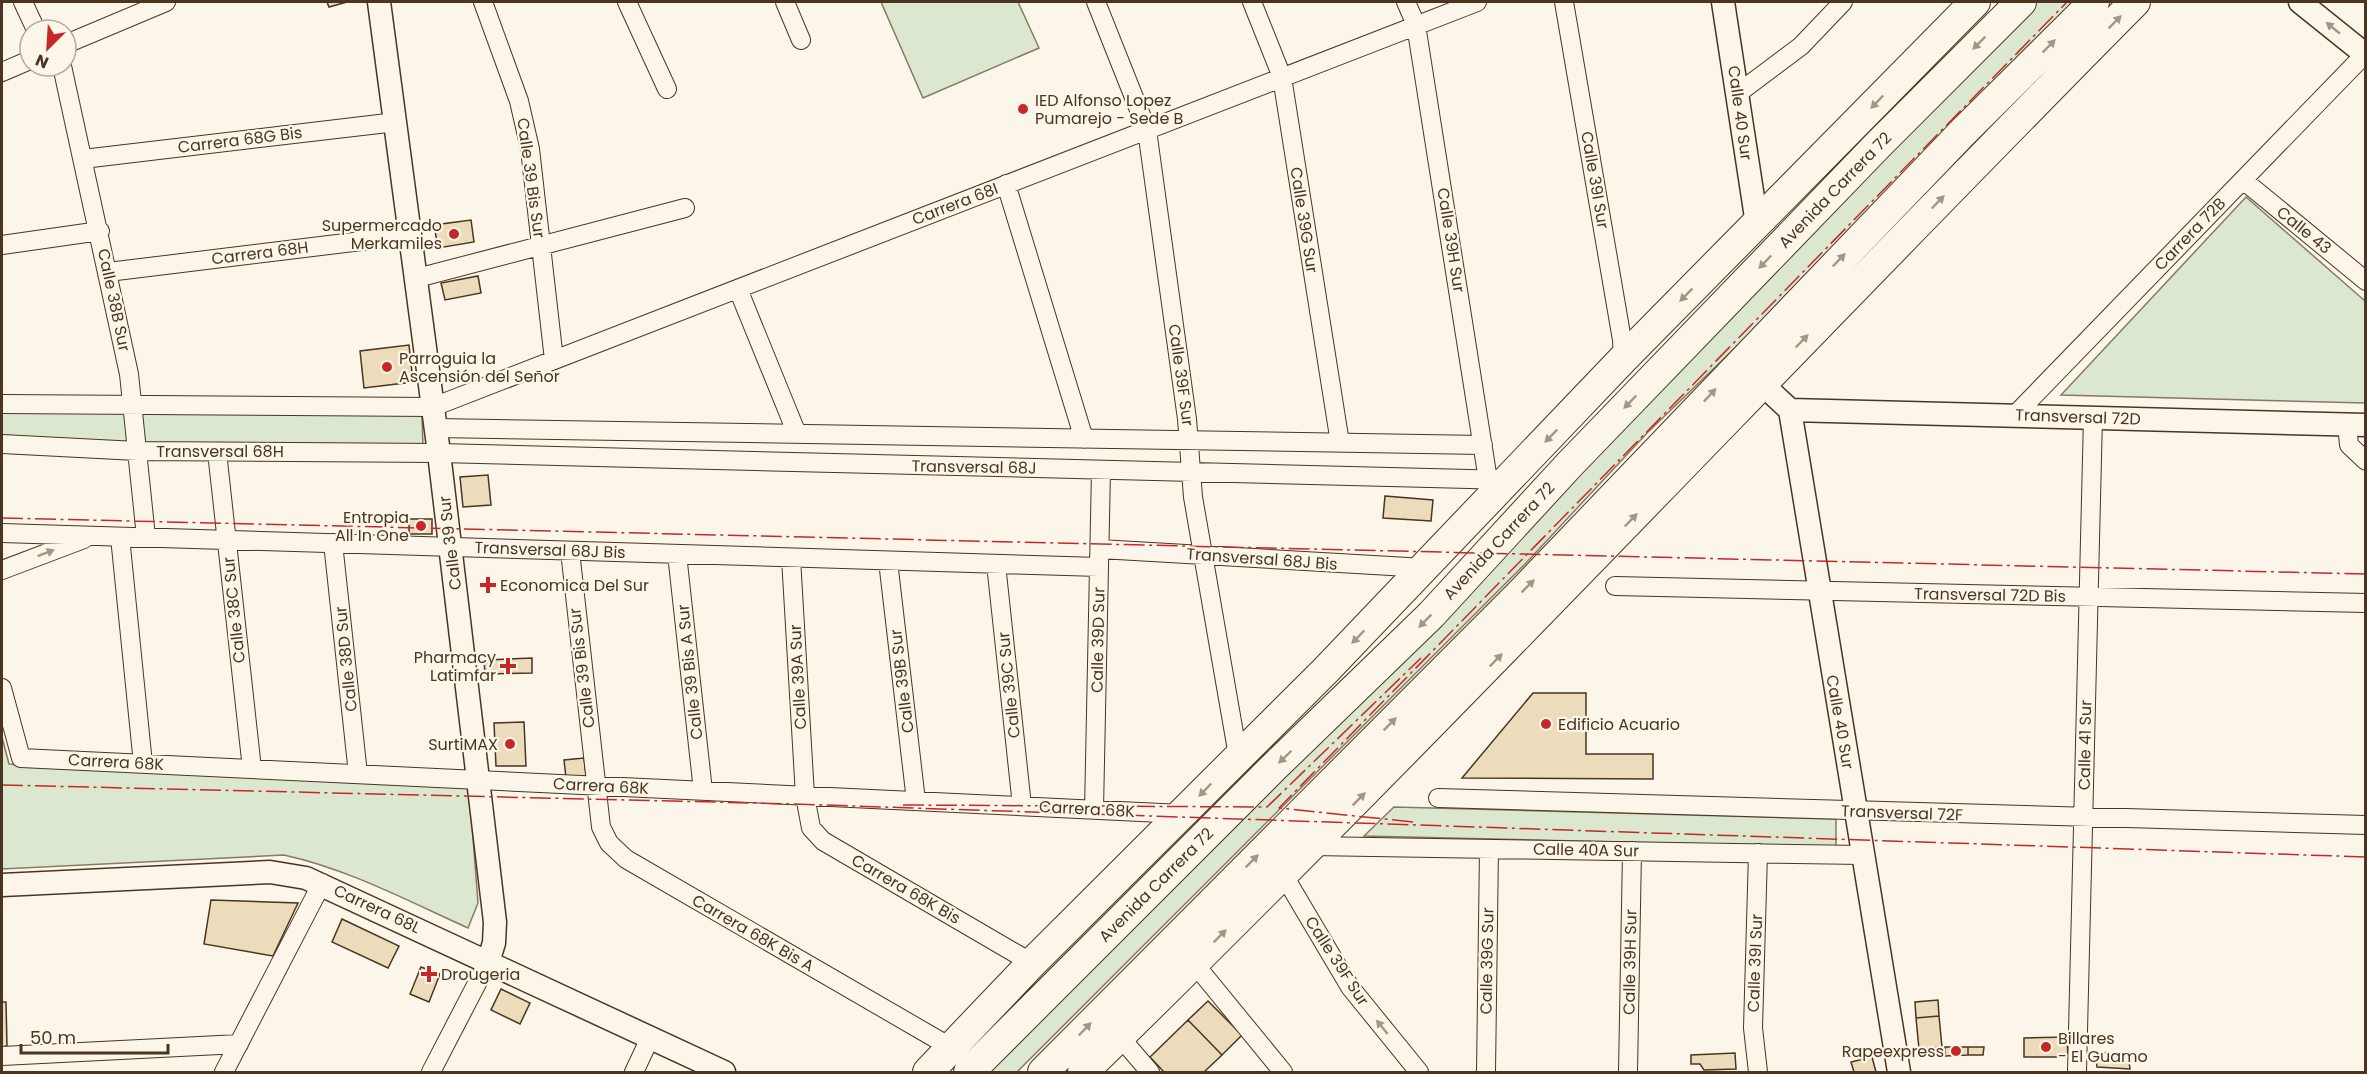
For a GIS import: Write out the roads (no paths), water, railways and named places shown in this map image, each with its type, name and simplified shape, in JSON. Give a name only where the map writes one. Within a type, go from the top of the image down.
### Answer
[{"type":"highway","name":"Avenida Carrera 72","points":[[969,1072],[1431,615],[1569,465],[1879,144],[2021,2]]},
{"type":"highway","points":[[1043,1072],[1596,517],[1769,332],[1963,132],[2094,2]]},
{"type":"highway","points":[[1083,1072],[1416,743],[1761,383],[2135,2]]},
{"type":"highway","name":"Avenida Carrera 72","points":[[928,1072],[1032,963],[1425,568],[1499,480],[1623,359],[1968,8]]},
{"type":"highway","points":[[1879,144],[1968,8]]},
{"type":"highway","points":[[1963,132],[2066,71]]},
{"type":"highway","points":[[1275,719],[1352,692]]},
{"type":"highway","points":[[1120,1037],[1151,962]]},
{"type":"street","points":[[23,2],[30,18]]},
{"type":"street","points":[[78,38],[134,8],[166,2]]},
{"type":"street","name":"Calle 39 Sur","points":[[379,2],[417,278],[495,922],[494,943],[488,962],[431,1072]]},
{"type":"street","name":"Calle 39 Bis Sur","points":[[483,2],[519,101],[530,149],[554,360]]},
{"type":"street","points":[[627,2],[667,88]]},
{"type":"street","points":[[785,2],[801,40]]},
{"type":"street","name":"Calle 39F Sur","points":[[1096,2],[1147,130],[1203,556],[1238,756]]},
{"type":"street","name":"Calle 39G Sur","points":[[1252,2],[1282,77],[1340,443]]},
{"type":"street","name":"Calle 39H Sur","points":[[1406,2],[1416,25],[1483,445],[1499,480]]},
{"type":"street","name":"Carrera 68I","points":[[434,418],[554,360],[1477,2]]},
{"type":"street","name":"Calle 39I Sur","points":[[1564,2],[1622,340],[1623,359]]},
{"type":"street","name":"Calle 40 Sur","points":[[1723,2],[1757,224]]},
{"type":"street","points":[[1737,94],[1801,46],[1843,2]]},
{"type":"street","points":[[2300,2],[2365,54]]},
{"type":"street","name":"Carrera 72B","points":[[2015,415],[2365,54]]},
{"type":"street","points":[[2,72],[18,65]]},
{"type":"street","name":"Calle 38B Sur","points":[[65,78],[100,231],[129,374],[146,537]]},
{"type":"street","name":"Carrera 68G Bis","points":[[83,159],[396,122]]},
{"type":"street","name":"Calle 43","points":[[2242,180],[2366,280]]},
{"type":"street","points":[[1006,184],[1084,439]]},
{"type":"street","points":[[417,278],[540,248],[685,208]]},
{"type":"street","points":[[2,245],[100,231]]},
{"type":"street","name":"Carrera 68H","points":[[108,272],[411,235]]},
{"type":"street","points":[[738,289],[797,434]]},
{"type":"street","points":[[1761,383],[1790,410]]},
{"type":"street","points":[[2,404],[133,405],[434,418]]},
{"type":"street","name":"Calle 40 Sur","points":[[1790,410],[1899,1072]]},
{"type":"street","name":"Transversal 72D","points":[[1790,410],[2356,424]]},
{"type":"street","name":"Calle 41 Sur","points":[[2077,1072],[2093,417]]},
{"type":"street","name":"Transversal 68J","points":[[434,418],[797,434],[1483,445]]},
{"type":"street","points":[[2356,424],[2349,445],[2366,461]]},
{"type":"street","name":"Transversal 68H","points":[[2,444],[138,451],[439,453]]},
{"type":"street","name":"Calle 38C Sur","points":[[217,452],[252,769]]},
{"type":"street","name":"Transversal 68J","points":[[439,453],[1499,480]]},
{"type":"street","name":"Calle 39D Sur","points":[[1094,810],[1101,470]]},
{"type":"street","name":"Transversal 68J Bis","points":[[2,533],[996,564],[1099,558],[1203,556],[1425,568]]},
{"type":"street","points":[[2,570],[91,536]]},
{"type":"street","points":[[120,537],[143,764]]},
{"type":"street","name":"Calle 38D Sur","points":[[333,543],[358,774]]},
{"type":"street","name":"Calle 39 Bis Sur","points":[[570,551],[596,786]]},
{"type":"street","name":"Calle 39 Bis A Sur","points":[[677,554],[703,791]]},
{"type":"street","name":"Calle 39A Sur","points":[[791,558],[806,796]]},
{"type":"street","name":"Calle 39B Sur","points":[[888,561],[916,801]]},
{"type":"street","name":"Calle 39C Sur","points":[[996,564],[1022,806]]},
{"type":"street","name":"Transversal 72D Bis","points":[[1615,586],[2366,603]]},
{"type":"street","name":"Carrera 68K","points":[[2,688],[21,758],[1182,814]]},
{"type":"street","name":"Carrera 68K Bis A","points":[[596,786],[601,827],[609,843],[626,859],[952,1048]]},
{"type":"street","name":"Carrera 68K Bis","points":[[806,796],[811,828],[823,841],[1032,963]]},
{"type":"street","name":"Transversal 72F","points":[[1438,798],[2366,825]]},
{"type":"street","name":"Calle 40A Sur","points":[[1311,846],[1862,855]]},
{"type":"street","name":"Calle 39G Sur","points":[[1486,1072],[1489,849]]},
{"type":"street","name":"Calle 39H Sur","points":[[1628,1072],[1632,851]]},
{"type":"street","name":"Calle 39I Sur","points":[[1758,853],[1753,1028],[1758,1072]]},
{"type":"street","name":"Carrera 68L","points":[[2,885],[286,873],[322,884],[724,1072]]},
{"type":"street","name":"Calle 39F Sur","points":[[1283,874],[1350,987],[1419,1072]]},
{"type":"street","points":[[224,1072],[322,884]]},
{"type":"street","points":[[1193,962],[1283,1072]]},
{"type":"street","points":[[1120,1037],[1150,1072]]},
{"type":"street","points":[[634,1072],[651,1038]]},
{"type":"street","points":[[2,1056],[239,1044]]},
{"type":"place","name":"IED Alfonso Lopez Pumarejo - Sede B","points":[[1023,109]]},
{"type":"place","name":"Supermercado Merkamiles","points":[[454,234]]},
{"type":"place","name":"Parroguia la Ascensión del Señor","points":[[387,367]]},
{"type":"place","name":"Entropia All In One","points":[[421,526]]},
{"type":"place","name":"Economica Del Sur","points":[[488,585]]},
{"type":"place","name":"Pharmacy Latimfar","points":[[508,666]]},
{"type":"place","name":"Edificio Acuario","points":[[1546,724]]},
{"type":"place","name":"SurtiMAX","points":[[510,744]]},
{"type":"place","name":"Drougeria","points":[[429,974]]},
{"type":"place","name":"Billares - El Guamo","points":[[2046,1047]]},
{"type":"place","name":"Rapeexpress","points":[[1956,1051]]}]
